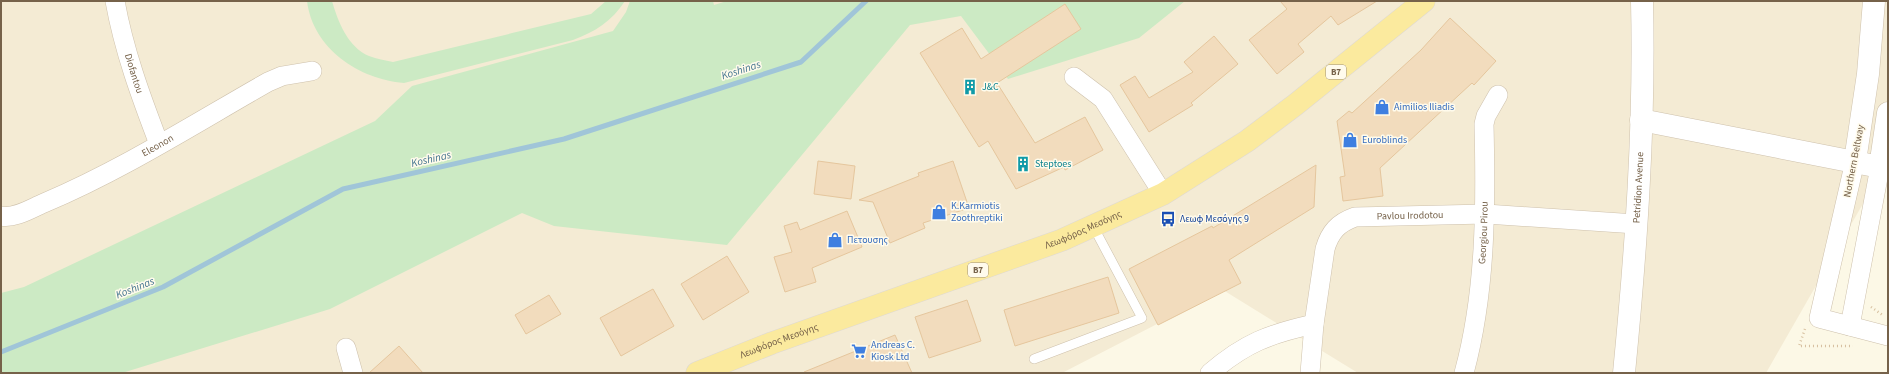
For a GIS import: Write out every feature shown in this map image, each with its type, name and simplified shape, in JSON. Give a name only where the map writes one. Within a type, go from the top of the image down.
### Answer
[{"type":"main road","name":"Λεωφόρος Μεσόγης","points":[[696,373],[779,341],[1062,240],[1163,194],[1247,141],[1295,105],[1424,1]]},
{"type":"street","name":"Diofantou","points":[[114,1],[126,52],[159,144]]},
{"type":"street","name":"Petridion Avenue","points":[[1624,373],[1636,224],[1641,120],[1642,1]]},
{"type":"street","name":"Northern Beltway","points":[[1850,326],[1819,318],[1855,162],[1868,74],[1874,1]]},
{"type":"street","name":"Eleonon","points":[[1,216],[5,217],[22,213],[76,190],[127,163],[268,82],[282,76],[312,71]]},
{"type":"street","points":[[1074,77],[1103,99],[1163,194]]},
{"type":"street","name":"Georgiou Pirou","points":[[1464,373],[1474,323],[1483,253],[1486,214],[1484,124],[1486,116],[1498,95]]},
{"type":"street","points":[[1888,113],[1880,167],[1850,326],[1888,336]]},
{"type":"street","points":[[1641,120],[1880,167]]},
{"type":"street","name":"Pavlou Irodotou","points":[[1310,373],[1314,324],[1325,249],[1328,238],[1344,221],[1354,218],[1486,214],[1636,224]]},
{"type":"street","points":[[1210,373],[1231,355],[1264,338],[1283,331],[1314,324]]},
{"type":"street","points":[[346,348],[353,373]]},
{"type":"lane","points":[[1034,359],[1142,318],[1093,226]]},
{"type":"path","points":[[1799,346],[1859,346]]},
{"type":"shaded area","points":[[1,1],[1888,1],[1888,160],[1766,373],[1358,373],[1223,290],[1062,373],[1,373]]},
{"type":"green space","points":[[307,1],[332,1],[337,17],[345,33],[355,47],[369,56],[393,62],[591,14],[606,1],[625,1],[609,20],[589,33],[573,40],[404,83],[371,75],[355,68],[341,58],[328,47],[318,34],[311,18]]},
{"type":"green space","points":[[630,1],[713,1],[714,5],[727,1],[1185,1],[1139,38],[1008,79],[961,16],[910,25],[727,245],[554,226],[522,213],[330,309],[122,373],[1,373],[1,293],[24,287],[375,121],[412,86],[613,31],[626,12]]},
{"type":"building","points":[[1280,1],[1377,1],[1338,25],[1331,16],[1298,44],[1304,52],[1277,74],[1249,40],[1287,9]]},
{"type":"building","points":[[1065,4],[1081,29],[997,83],[1035,143],[1085,117],[1103,150],[1065,170],[1064,167],[1016,189],[988,141],[979,147],[920,53],[962,28],[981,59]]},
{"type":"building","points":[[1450,18],[1496,61],[1474,85],[1472,83],[1380,168],[1383,196],[1343,201],[1340,177],[1345,176],[1337,121],[1349,111],[1352,113],[1421,50]]},
{"type":"building","points":[[1214,36],[1238,64],[1191,103],[1193,105],[1149,132],[1120,85],[1135,76],[1149,98],[1193,72],[1184,62]]},
{"type":"building","points":[[818,161],[855,166],[851,199],[814,194]]},
{"type":"building","points":[[953,161],[969,208],[923,223],[925,228],[890,243],[873,202],[859,200],[919,176],[918,173]]},
{"type":"building","points":[[1316,165],[1314,207],[1229,260],[1241,283],[1158,325],[1129,269],[1212,226],[1213,228]]},
{"type":"building","points":[[847,211],[862,247],[812,268],[816,282],[785,292],[774,257],[792,252],[784,226],[797,222],[800,230]]},
{"type":"building","points":[[727,256],[749,292],[703,320],[681,284]]},
{"type":"building","points":[[1108,277],[1119,313],[1015,346],[1004,310]]},
{"type":"building","points":[[653,289],[674,326],[621,356],[600,318]]},
{"type":"building","points":[[549,295],[561,314],[526,334],[515,315]]},
{"type":"building","points":[[967,300],[981,341],[929,358],[915,317]]},
{"type":"building","points":[[895,335],[912,373],[804,373],[804,372]]},
{"type":"building","points":[[399,346],[423,373],[369,373]]},
{"type":"waterway","name":"Koshinas","points":[[1,352],[163,287],[343,189],[564,139],[801,62],[866,1]]},
{"type":"place","name":"J&C","points":[[970,87]]},
{"type":"place","name":"Aimilios Iliadis","points":[[1382,107]]},
{"type":"place","name":"Euroblinds","points":[[1350,140]]},
{"type":"place","name":"Steptoes","points":[[1023,164]]},
{"type":"place","name":"K.Karmiotis Zoothreptiki","points":[[939,212]]},
{"type":"place","name":"Λεωφ Μεσόγης 9","points":[[1168,219]]},
{"type":"place","name":"Πετουσης","points":[[835,240]]},
{"type":"place","name":"Andreas C. Kiosk Ltd","points":[[859,351]]}]
